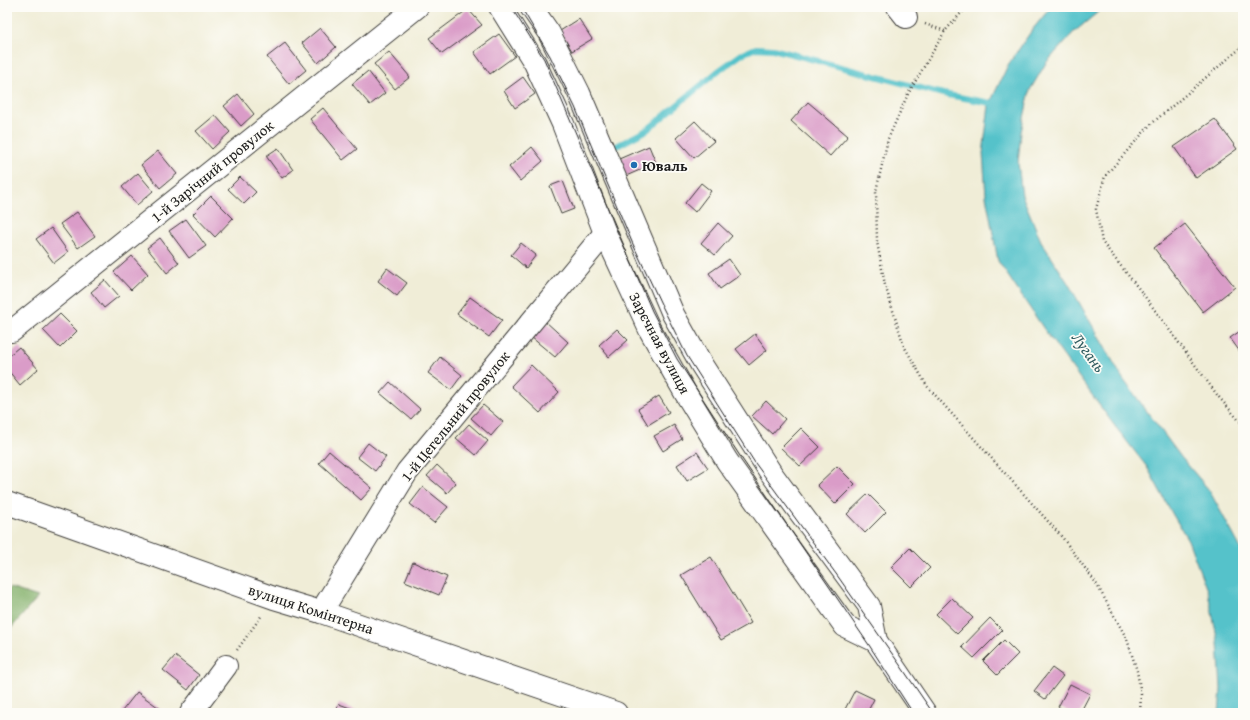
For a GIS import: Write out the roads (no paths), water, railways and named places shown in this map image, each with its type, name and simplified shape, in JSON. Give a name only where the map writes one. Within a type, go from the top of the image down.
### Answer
[{"type":"street","name":"1-й Зарічний провулок","points":[[7,329],[12,331],[417,7]]},
{"type":"street","name":"Зарєчная вулиця","points":[[500,7],[535,63],[563,124],[605,233],[650,330],[686,394],[727,460],[845,626],[876,641]]},
{"type":"street","name":"Зарєчная вулиця","points":[[531,7],[549,34],[579,93],[673,314],[701,364],[770,473],[869,606],[876,641],[925,713]]},
{"type":"street","name":"1-й Цегельний провулок","points":[[321,612],[407,472],[605,233]]},
{"type":"street","name":"вулиця Комінтерна","points":[[7,503],[274,598],[321,612],[616,713]]},
{"type":"street","points":[[190,713],[226,666]]},
{"type":"water","name":"Лугань","points":[[1051,7],[1104,7],[1073,33],[1046,63],[1030,90],[1021,132],[1018,163],[1022,195],[1041,241],[1068,283],[1123,379],[1181,457],[1209,490],[1239,545],[1243,556],[1243,713],[1219,713],[1221,689],[1218,642],[1208,593],[1188,540],[1147,467],[1048,335],[998,261],[986,196],[983,153],[989,105],[1008,65],[1032,30]]},
{"type":"waterway","points":[[615,147],[647,130],[717,72],[742,54],[756,48],[773,49],[943,94],[996,104]]},
{"type":"tram line","points":[[511,7],[544,59],[652,311],[677,359],[740,456],[869,645],[913,713]]},
{"type":"tram line","points":[[521,7],[550,56],[575,107],[632,242],[687,356],[755,463],[839,578],[933,713]]},
{"type":"place","name":"Юваль","points":[[634,165]]}]
